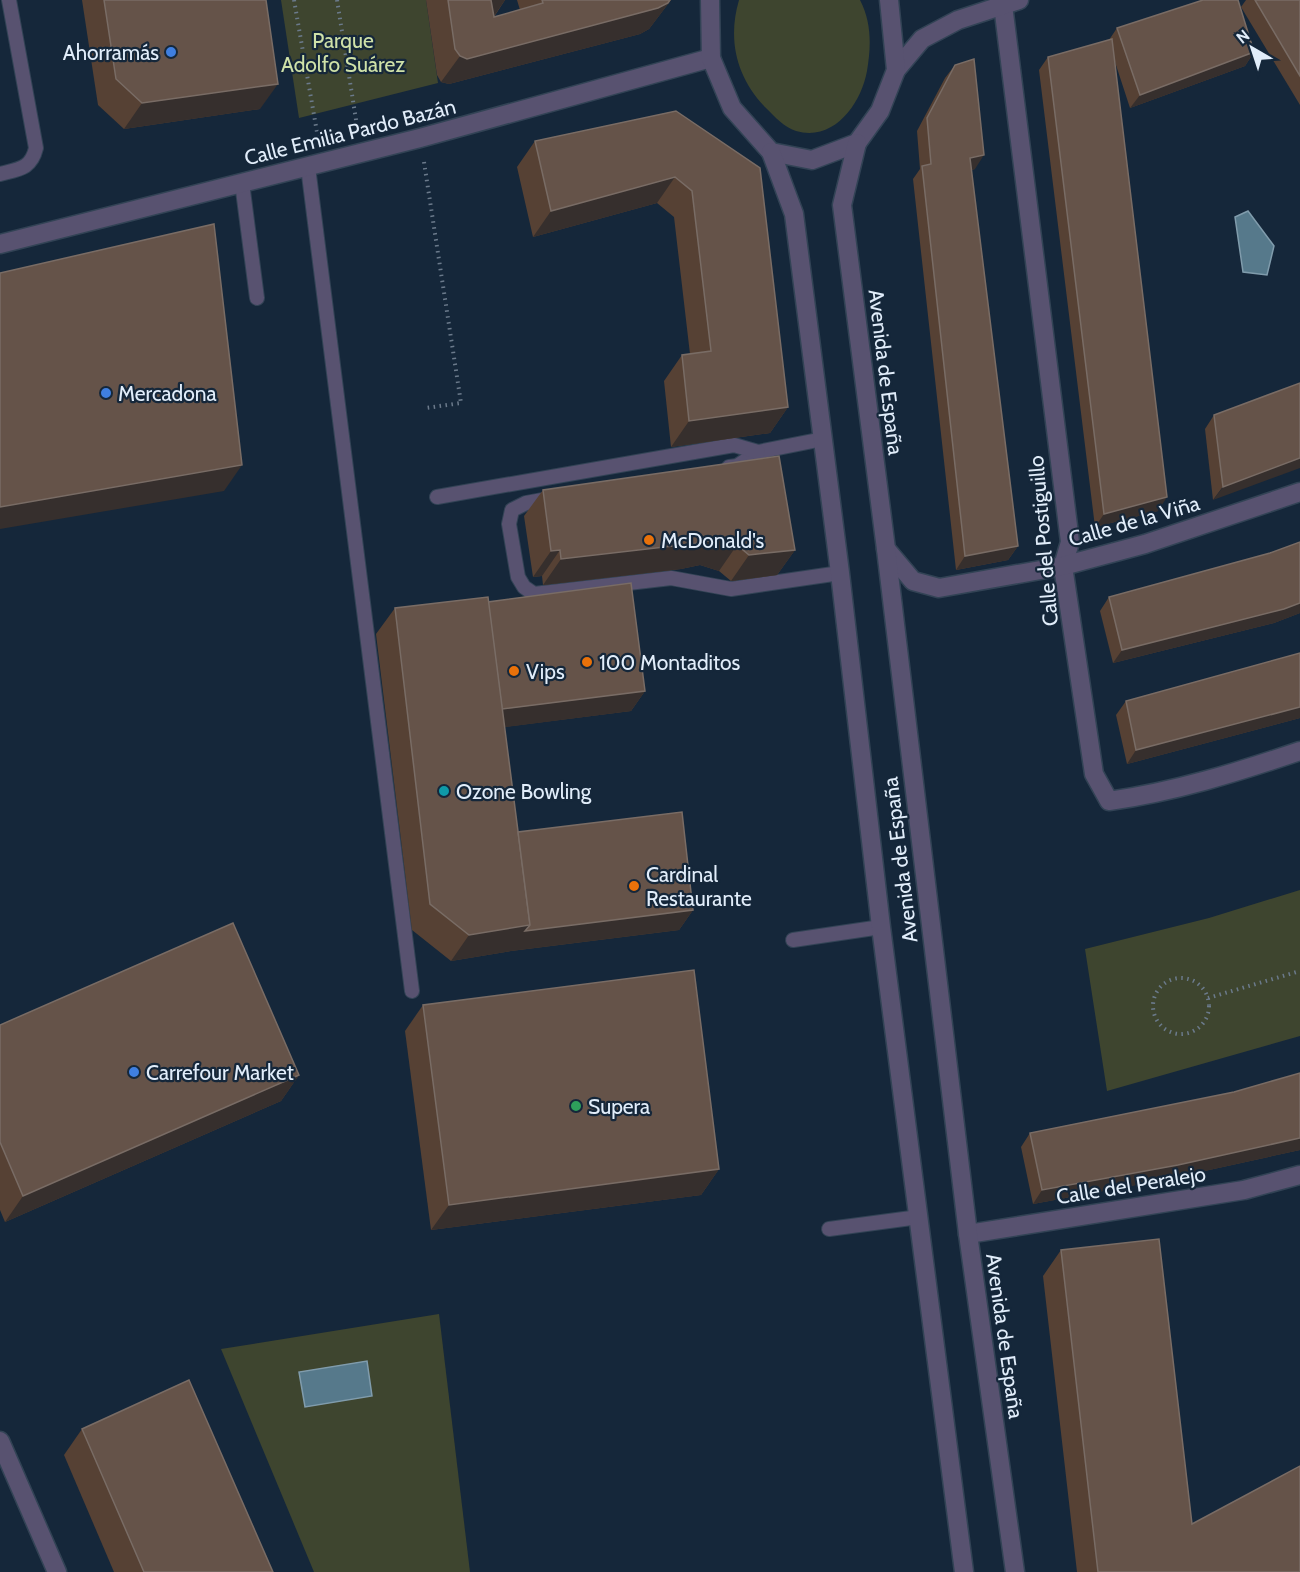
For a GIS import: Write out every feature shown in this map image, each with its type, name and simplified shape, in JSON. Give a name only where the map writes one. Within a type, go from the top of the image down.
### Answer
[{"type":"street","points":[[710,0],[711,58],[732,108],[771,152],[812,160],[857,143],[880,111],[896,70],[922,39],[958,20],[1011,3]]},
{"type":"street","points":[[889,0],[896,70]]},
{"type":"street","name":"Calle del Postiguillo","points":[[1011,3],[1070,542],[1063,566],[1094,774],[1109,801],[1150,795],[1300,751]]},
{"type":"street","name":"Calle Emilia Pardo Bazán","points":[[0,244],[420,138],[711,58]]},
{"type":"street","name":"Avenida de España","points":[[857,143],[842,205],[886,549],[968,1234],[1016,1572]]},
{"type":"street","name":"Avenida de España","points":[[771,152],[794,214],[840,573],[881,927],[964,1572]]},
{"type":"street","name":"Calle de la Viña","points":[[886,549],[913,581],[939,588],[1063,566],[1145,544],[1300,492]]},
{"type":"street","name":"Calle del Peralejo","points":[[968,1234],[1244,1190],[1300,1175]]},
{"type":"street","points":[[0,1441],[57,1572]]},
{"type":"lane","points":[[0,174],[22,169],[33,159],[36,148],[9,0]]},
{"type":"lane","points":[[315,164],[412,991]]},
{"type":"lane","points":[[242,183],[257,298]]},
{"type":"lane","points":[[714,470],[737,465],[758,452],[823,439]]},
{"type":"lane","points":[[438,497],[734,445],[758,452]]},
{"type":"lane","points":[[561,496],[526,503],[512,510],[509,524],[518,577],[524,587],[534,594],[671,578],[731,589],[840,573]]},
{"type":"lane","points":[[793,940],[881,927]]},
{"type":"lane","points":[[829,1229],[918,1217]]},
{"type":"path","points":[[294,0],[315,164]]},
{"type":"path","points":[[337,0],[362,153]]},
{"type":"path","points":[[420,138],[461,403],[426,408]]},
{"type":"path","points":[[1208,998],[1300,971]]},
{"type":"path","points":[[1180,978],[1197,983],[1208,998],[1207,1016],[1202,1024],[1186,1033],[1168,1030],[1161,1025],[1154,1009],[1154,1000],[1163,985],[1180,978]]},
{"type":"green space","name":"Parque Adolfo Suárez","points":[[281,0],[426,0],[438,83],[299,118]]},
{"type":"green space","points":[[739,0],[860,0],[869,26],[867,71],[859,96],[844,118],[834,126],[810,133],[788,127],[767,109],[748,85],[737,59],[734,30]]},
{"type":"green space","points":[[1300,890],[1300,1036],[1107,1091],[1085,949],[1209,918]]},
{"type":"green space","points":[[439,1314],[470,1572],[314,1572],[221,1349]]},
{"type":"water","points":[[1248,211],[1274,246],[1267,275],[1243,272],[1235,217]]},
{"type":"water","points":[[367,1361],[372,1396],[305,1407],[299,1372]]},
{"type":"building","name":"Ahorramás","points":[[104,0],[266,0],[278,84],[142,103],[116,79]]},
{"type":"building","points":[[448,0],[491,0],[494,17],[543,3],[542,0],[670,0],[658,8],[467,59],[460,56],[455,49]]},
{"type":"building","points":[[1203,0],[1238,0],[1254,52],[1140,95],[1117,28]]},
{"type":"building","points":[[1255,0],[1300,0],[1300,76]]},
{"type":"building","points":[[1112,39],[1167,497],[1104,514],[1048,57]]},
{"type":"building","points":[[974,59],[984,155],[970,158],[1018,546],[965,556],[922,166],[931,164],[927,118],[955,65]]},
{"type":"building","points":[[676,111],[760,168],[788,407],[689,421],[682,355],[711,351],[692,191],[675,177],[551,211],[535,141]]},
{"type":"building","name":"Mercadona","points":[[214,224],[242,465],[0,507],[0,273]]},
{"type":"building","points":[[1300,383],[1300,458],[1223,487],[1214,415]]},
{"type":"building","name":"McDonald's","points":[[779,456],[795,550],[749,555],[737,545],[718,539],[561,559],[560,550],[551,551],[543,490]]},
{"type":"building","points":[[1300,542],[1300,603],[1122,650],[1109,597],[1270,553]]},
{"type":"building","points":[[631,583],[645,691],[502,709],[488,602]]},
{"type":"building","name":"Ozone Bowling","points":[[488,597],[530,925],[469,935],[430,904],[395,608]]},
{"type":"building","points":[[1300,653],[1300,707],[1136,750],[1126,701]]},
{"type":"building","points":[[682,812],[693,910],[525,931],[530,925],[518,832]]},
{"type":"building","name":"Carrefour Market","points":[[233,923],[299,1075],[23,1196],[0,1142],[0,1025]]},
{"type":"building","points":[[694,970],[719,1169],[449,1205],[423,1005]]},
{"type":"building","points":[[1300,1073],[1300,1138],[1178,1165],[1042,1190],[1030,1133],[1234,1092]]},
{"type":"building","points":[[1159,1239],[1192,1524],[1300,1466],[1300,1572],[1098,1572],[1061,1250]]},
{"type":"building","points":[[189,1380],[273,1572],[144,1572],[82,1429]]},
{"type":"place","name":"Ahorramás","points":[[171,52]]},
{"type":"place","name":"Mercadona","points":[[106,393]]},
{"type":"place","name":"McDonald's","points":[[649,540]]},
{"type":"place","name":"100 Montaditos","points":[[587,662]]},
{"type":"place","name":"Vips","points":[[514,671]]},
{"type":"place","name":"Ozone Bowling","points":[[444,791]]},
{"type":"place","name":"Cardinal Restaurante","points":[[634,886]]},
{"type":"place","name":"Carrefour Market","points":[[134,1072]]},
{"type":"place","name":"Supera","points":[[576,1106]]}]
